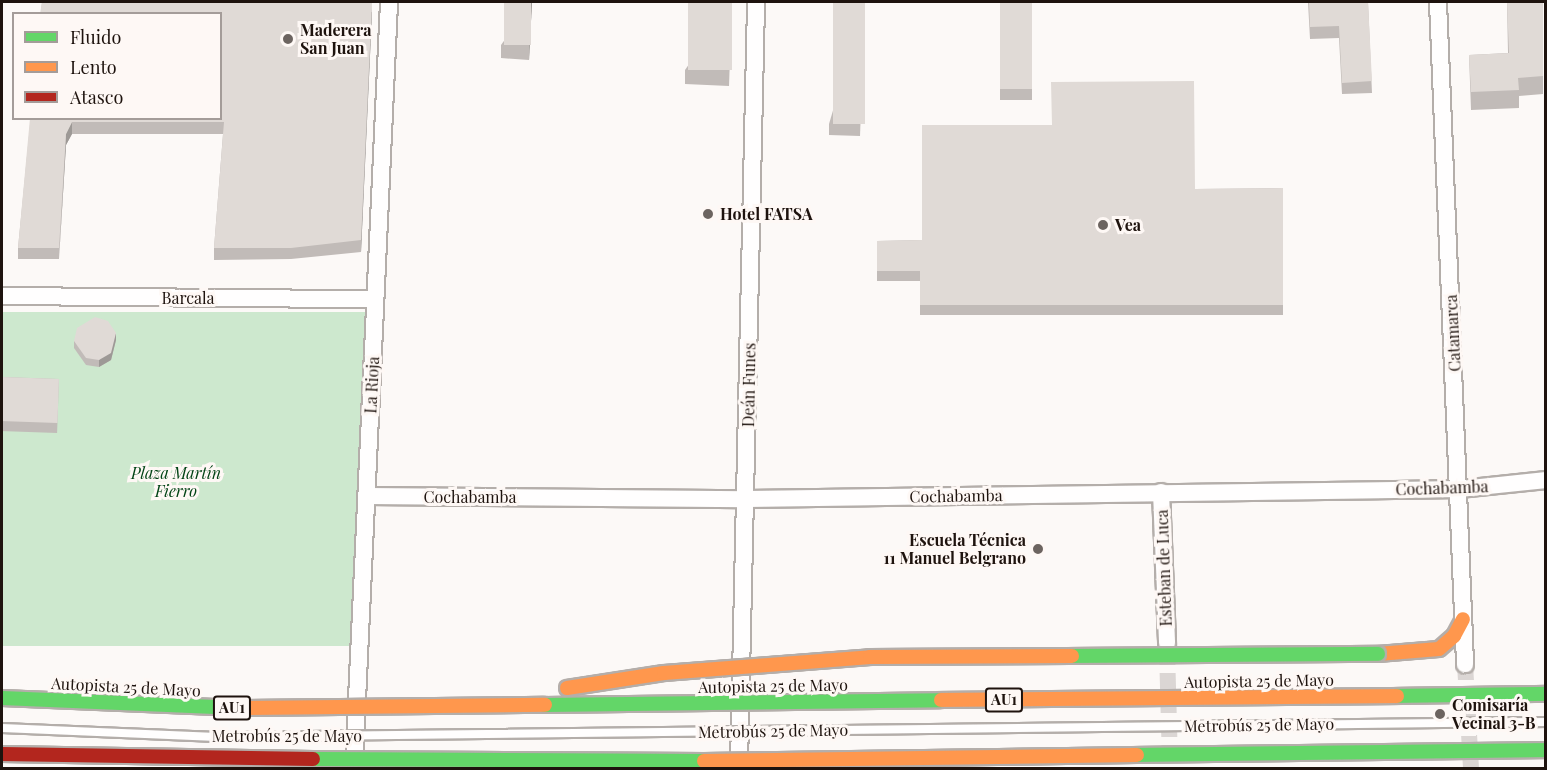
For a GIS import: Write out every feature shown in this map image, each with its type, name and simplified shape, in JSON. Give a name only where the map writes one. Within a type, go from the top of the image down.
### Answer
[{"type":"highway","points":[[462,704],[664,673],[800,661],[1378,654],[1439,649],[1454,636],[1463,619]]},
{"type":"highway","name":"Autopista 25 de Mayo","points":[[2,698],[216,708],[1545,694]]},
{"type":"highway","points":[[2,754],[693,761],[1545,750]]},
{"type":"highway","points":[[481,759],[531,768]]},
{"type":"street","name":"La Rioja","points":[[354,768],[389,2]]},
{"type":"street","name":"Deán Funes","points":[[739,768],[747,499],[756,2]]},
{"type":"street","name":"Catamarca","points":[[1438,2],[1460,489],[1465,664]]},
{"type":"street","name":"Barcala","points":[[2,296],[375,299]]},
{"type":"street","name":"Cochabamba","points":[[367,496],[747,499],[1460,489],[1545,480]]},
{"type":"street","name":"Esteban de Luca","points":[[1161,492],[1167,643]]},
{"type":"lane","name":"Metrobús 25 de Mayo","points":[[2,728],[217,737],[1545,722]]},
{"type":"green space","name":"Plaza Martín Fierro","points":[[2,312],[367,312],[367,646],[2,646]]},
{"type":"building","points":[[42,2],[372,2],[361,240],[291,248],[214,248],[224,122],[72,122],[66,134],[59,248],[18,248],[30,120],[222,120],[222,12],[40,12]]},
{"type":"building","points":[[504,2],[531,2],[531,45],[504,45]]},
{"type":"building","points":[[688,2],[732,2],[732,70],[688,70]]},
{"type":"building","points":[[833,2],[865,2],[865,124],[833,124]]},
{"type":"building","points":[[1000,2],[1032,2],[1032,89],[1000,89]]},
{"type":"building","points":[[1309,2],[1368,2],[1372,81],[1342,83],[1339,26],[1310,27]]},
{"type":"building","points":[[1507,2],[1543,2],[1543,76],[1518,78],[1519,90],[1471,92],[1469,55],[1509,53]]},
{"type":"building","name":"Vea","points":[[1194,81],[1195,189],[1283,188],[1283,305],[920,305],[920,271],[877,271],[877,241],[922,240],[922,125],[1052,125],[1051,82]]},
{"type":"building","points":[[95,317],[108,321],[116,333],[111,353],[99,360],[86,358],[74,341],[77,328]]},
{"type":"building","points":[[2,377],[59,379],[57,423],[2,421]]},
{"type":"tunnel","points":[[1167,649],[1170,762]]},
{"type":"tunnel","points":[[1465,664],[1471,768]]},
{"type":"traffic: slow","points":[[1378,654],[1439,649],[1454,636],[1463,619]]},
{"type":"traffic: slow","points":[[567,688],[664,673],[870,657],[1072,656]]},
{"type":"traffic: slow","points":[[941,700],[1397,696]]},
{"type":"traffic: slow","points":[[245,708],[545,705]]},
{"type":"traffic: slow","points":[[704,761],[1137,755]]},
{"type":"traffic: fast","points":[[1072,656],[1378,654]]},
{"type":"traffic: fast","points":[[1397,696],[1546,694]]},
{"type":"traffic: fast","points":[[2,698],[245,708]]},
{"type":"traffic: fast","points":[[545,705],[941,700]]},
{"type":"traffic: fast","points":[[1137,755],[1546,750]]},
{"type":"traffic: fast","points":[[313,759],[704,761]]},
{"type":"traffic: jam","points":[[2,754],[313,759]]},
{"type":"place","name":"Maderera San Juan","points":[[288,39]]},
{"type":"place","name":"Hotel FATSA","points":[[708,214]]},
{"type":"place","name":"Vea","points":[[1103,225]]},
{"type":"place","name":"Escuela Técnica 11 Manuel Belgrano","points":[[1038,549]]},
{"type":"place","name":"Comisaría Vecinal 3-B","points":[[1440,714]]}]
